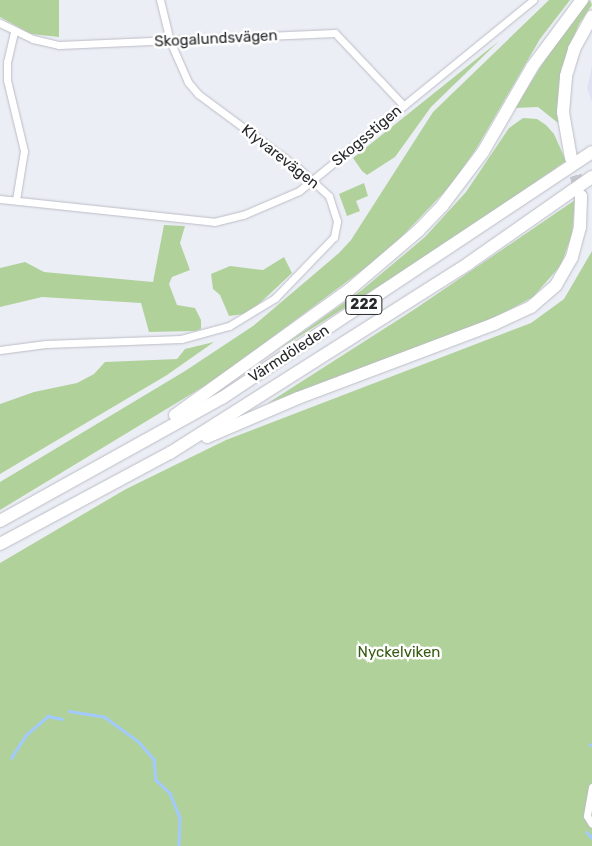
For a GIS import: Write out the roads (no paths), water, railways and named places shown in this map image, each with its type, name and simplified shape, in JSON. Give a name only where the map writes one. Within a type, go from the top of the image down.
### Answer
[{"type":"highway","points":[[130,447],[349,290],[418,231],[442,206],[483,152],[536,60],[582,0]]},
{"type":"highway","points":[[571,158],[564,112],[566,76],[574,49],[592,17]]},
{"type":"highway","name":"Värmdöleden","points":[[0,521],[230,393],[592,152]]},
{"type":"highway","name":"Värmdöleden","points":[[0,544],[170,453],[469,263],[592,177]]},
{"type":"highway","points":[[170,453],[298,398],[531,307],[556,285],[572,257],[580,227],[582,196]]},
{"type":"street","name":"Klyvarevägen","points":[[0,350],[46,344],[181,339],[222,328],[247,317],[275,298],[334,237],[337,221],[334,206],[313,180],[198,94],[170,41],[160,0]]},
{"type":"street","name":"Skogsstigen","points":[[0,199],[214,222],[281,200],[313,180],[532,0]]},
{"type":"street","name":"Skogalundsvägen","points":[[0,23],[14,32],[59,45],[335,33],[404,106]]},
{"type":"street","points":[[14,32],[7,62],[8,80],[24,151],[16,200]]},
{"type":"street","points":[[592,787],[587,816],[592,824]]},
{"type":"waterway","points":[[69,711],[105,717],[139,742],[154,759],[156,780],[170,793],[180,818],[179,846]]},
{"type":"waterway","points":[[11,758],[26,735],[48,716],[62,719]]},
{"type":"waterway","points":[[587,832],[592,838]]},
{"type":"tunnel","points":[[571,158],[581,196]]},
{"type":"park label","name":"Nyckelviken","points":[[399,653]]}]
